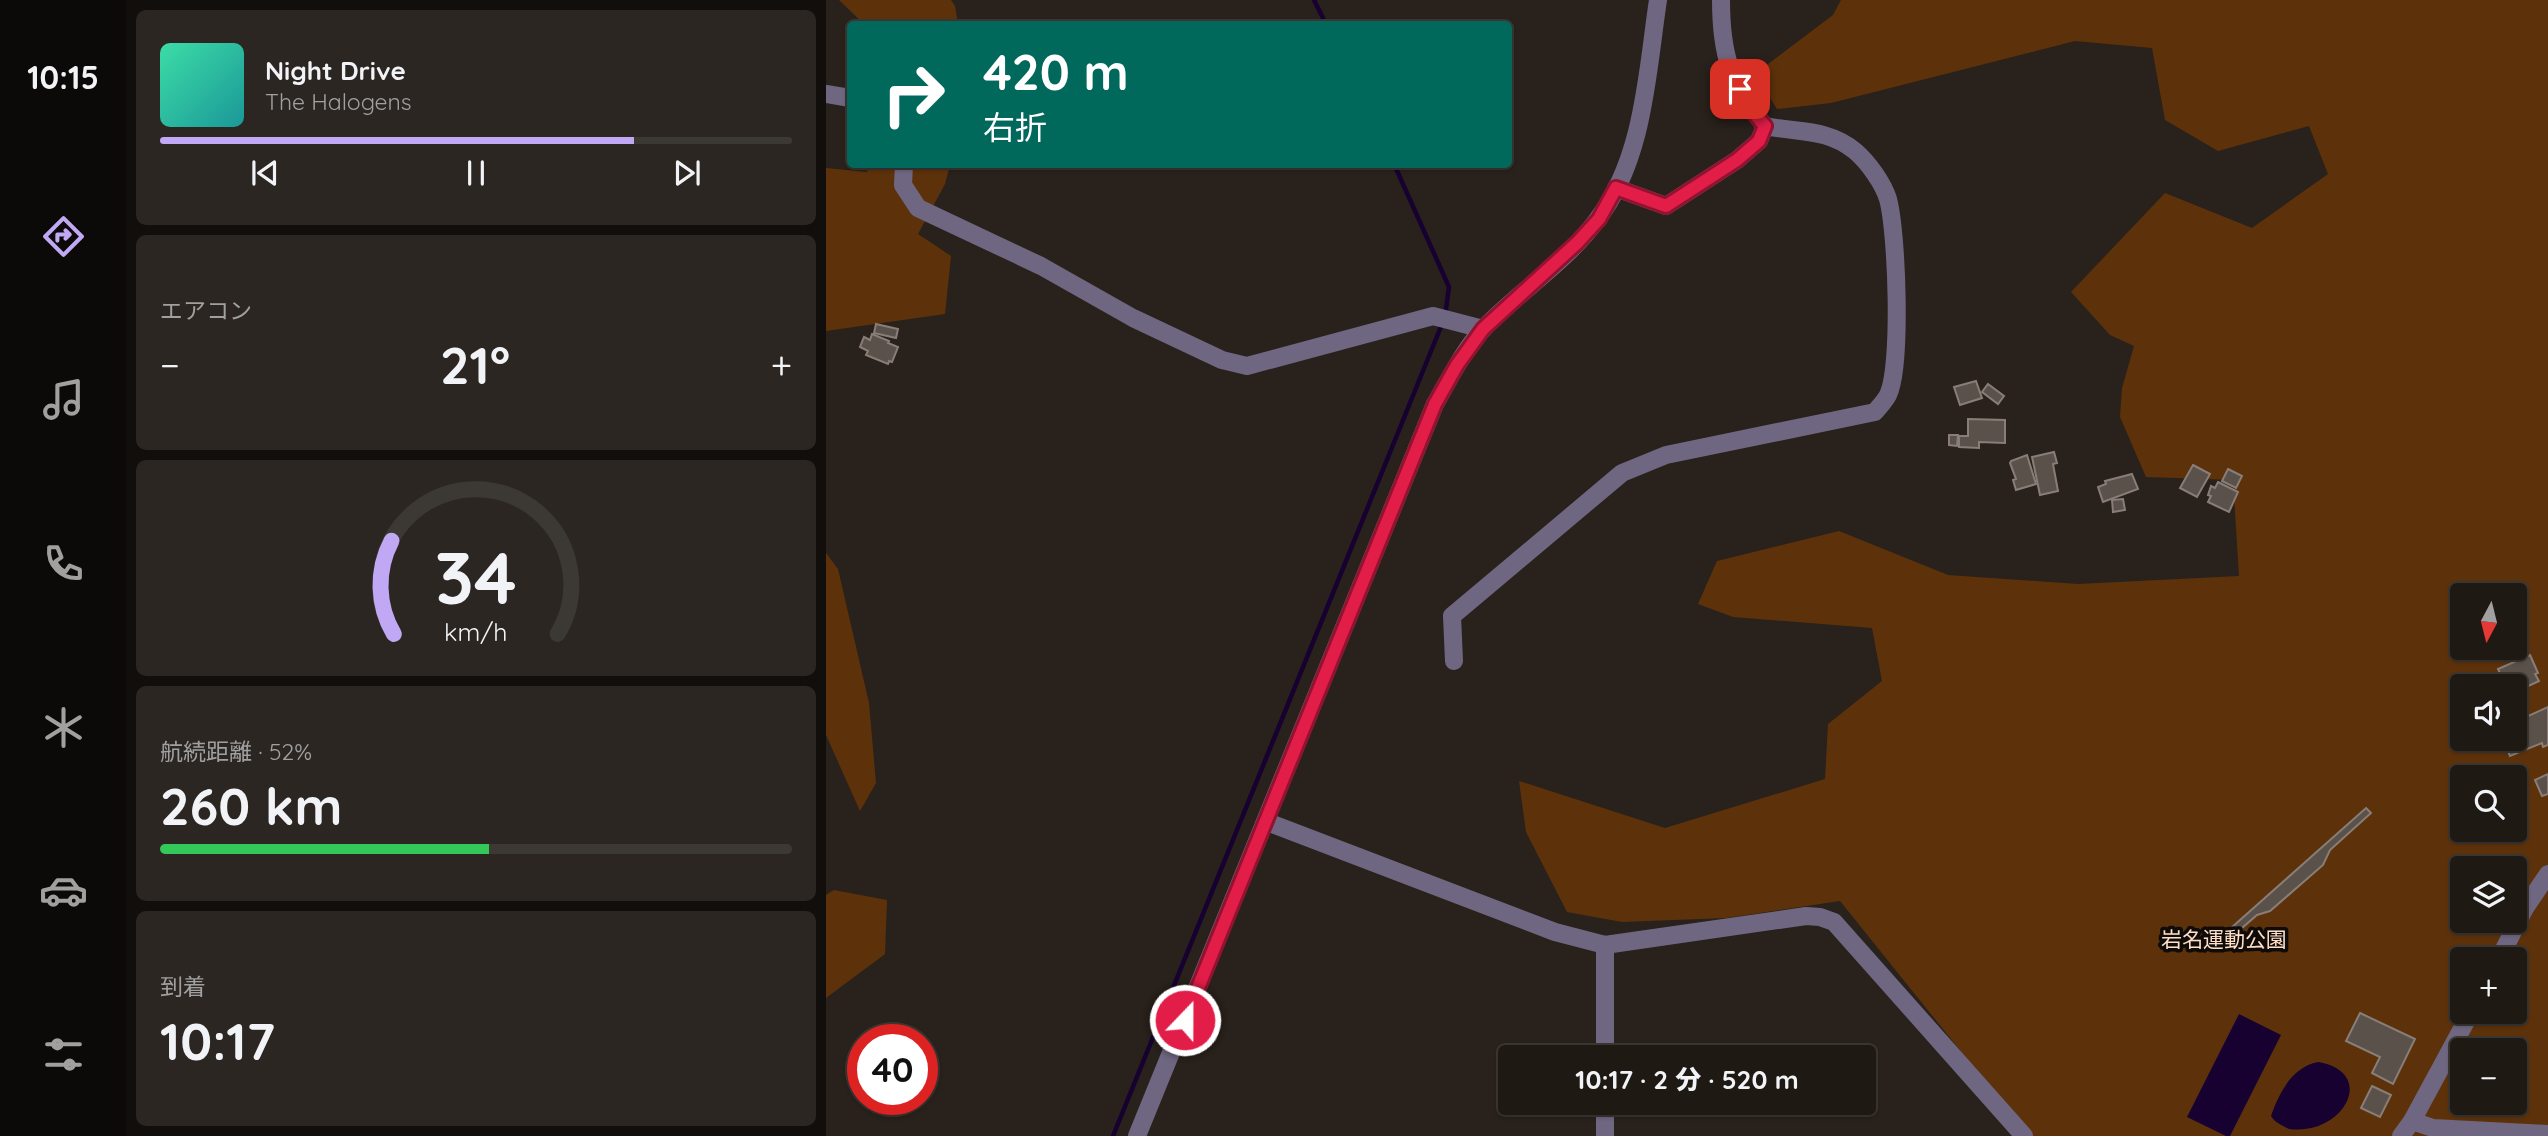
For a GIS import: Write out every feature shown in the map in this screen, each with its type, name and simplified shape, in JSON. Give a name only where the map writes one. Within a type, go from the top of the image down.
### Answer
[{"type":"street","points":[[1137,1136],[1435,404],[1457,365],[1483,329],[1577,243],[1599,219],[1630,158],[1640,116],[1658,0]]},
{"type":"street","points":[[1454,661],[1452,616],[1622,473],[1665,455],[1875,412],[1888,396],[1894,373],[1896,258],[1887,198],[1876,176],[1858,153],[1838,138],[1765,126],[1748,106],[1726,60],[1721,0]]},
{"type":"street","points":[[826,94],[847,98]]},
{"type":"street","points":[[1616,188],[1666,206],[1737,160],[1759,141],[1765,126]]},
{"type":"street","points":[[904,168],[903,186],[918,208],[1041,266],[1133,318],[1222,360],[1247,366],[1433,316],[1483,329]]},
{"type":"street","points":[[1267,822],[1555,932],[1605,946],[1806,916],[1834,922],[2024,1136]]},
{"type":"street","points":[[2505,947],[2525,908],[2548,874]]},
{"type":"street","points":[[1605,946],[1605,1045]]},
{"type":"street","points":[[2400,1136],[2412,1121],[2465,1024]]},
{"type":"street","points":[[1605,1115],[1605,1136]]},
{"type":"street","points":[[2412,1121],[2432,1128],[2548,1133]]},
{"type":"green space","points":[[839,0],[951,0],[958,21],[861,21]]},
{"type":"green space","name":"岩名運動公園","points":[[1841,0],[2548,0],[2548,1136],[2029,1136],[1840,901],[1726,918],[1622,922],[1567,912],[1526,832],[1519,781],[1665,828],[1825,779],[1828,724],[1882,681],[1872,628],[1733,617],[1698,604],[1717,561],[1839,531],[1948,575],[2078,584],[2239,576],[2233,480],[2146,477],[2120,417],[2122,388],[2134,346],[2110,335],[2071,292],[2165,193],[2252,228],[2328,174],[2309,126],[2218,151],[2165,120],[2152,48],[2075,41],[1831,103],[1777,109],[1755,74],[1833,15]]},
{"type":"green space","points":[[826,168],[867,172],[868,168],[949,168],[945,184],[918,234],[951,256],[945,314],[826,331]]},
{"type":"green space","points":[[826,553],[838,569],[869,703],[876,783],[860,811],[826,735]]},
{"type":"green space","points":[[834,890],[887,900],[885,954],[826,998],[826,895]]},
{"type":"shaded area","points":[[2239,1014],[2281,1035],[2230,1136],[2226,1136],[2187,1117]]},
{"type":"shaded area","points":[[2318,1062],[2336,1068],[2347,1078],[2350,1089],[2347,1102],[2338,1114],[2325,1123],[2308,1129],[2289,1129],[2271,1116],[2274,1107],[2294,1075]]},
{"type":"building","points":[[876,324],[898,329],[896,338],[874,333]]},
{"type":"building","points":[[872,334],[898,347],[892,362],[889,361],[888,364],[866,355],[868,351],[860,347],[864,337],[870,340]]},
{"type":"building","points":[[1976,381],[1982,398],[1960,405],[1954,387]]},
{"type":"building","points":[[1988,384],[2004,396],[1998,404],[1982,392]]},
{"type":"building","points":[[1968,419],[2005,420],[2005,443],[1979,442],[1979,448],[1959,447],[1959,436],[1968,436]]},
{"type":"building","points":[[1949,435],[1958,435],[1957,446],[1949,445]]},
{"type":"building","points":[[2054,452],[2057,463],[2053,464],[2058,491],[2040,495],[2032,457]]},
{"type":"building","points":[[2027,455],[2036,484],[2016,490],[2013,480],[2016,479],[2010,463]]},
{"type":"building","points":[[2193,465],[2210,474],[2197,497],[2180,488]]},
{"type":"building","points":[[2228,469],[2242,476],[2236,488],[2222,481]]},
{"type":"building","points":[[2132,474],[2138,489],[2103,502],[2098,487],[2106,484],[2105,481]]},
{"type":"building","points":[[2218,482],[2238,492],[2229,512],[2208,502],[2211,486],[2215,488]]},
{"type":"building","points":[[2123,499],[2125,510],[2113,512],[2112,500]]},
{"type":"building","points":[[2530,655],[2539,681],[2527,687],[2527,674],[2500,674],[2498,669],[2519,660],[2527,660]]},
{"type":"building","points":[[2548,707],[2548,745],[2543,747],[2542,743],[2527,749],[2527,717]]},
{"type":"building","points":[[2508,751],[2522,751],[2510,756]]},
{"type":"building","points":[[2548,774],[2548,794],[2542,796],[2535,780]]},
{"type":"building","points":[[2366,808],[2371,813],[2330,850],[2323,865],[2270,911],[2257,915],[2218,949],[2213,944]]},
{"type":"building","points":[[2360,1013],[2415,1039],[2393,1084],[2372,1073],[2380,1057],[2346,1041]]},
{"type":"building","points":[[2372,1086],[2391,1095],[2380,1117],[2361,1108]]},
{"type":"waterway","points":[[1314,0],[1324,21]]},
{"type":"waterway","points":[[1396,168],[1449,287],[1445,316]]},
{"type":"waterway","points":[[1113,1136],[1442,324]]},
{"type":"route","points":[[1185,1020],[1435,404],[1457,365],[1483,329],[1577,243],[1599,219],[1616,188],[1666,206],[1737,160],[1759,141],[1765,126],[1748,106],[1740,89]]}]
